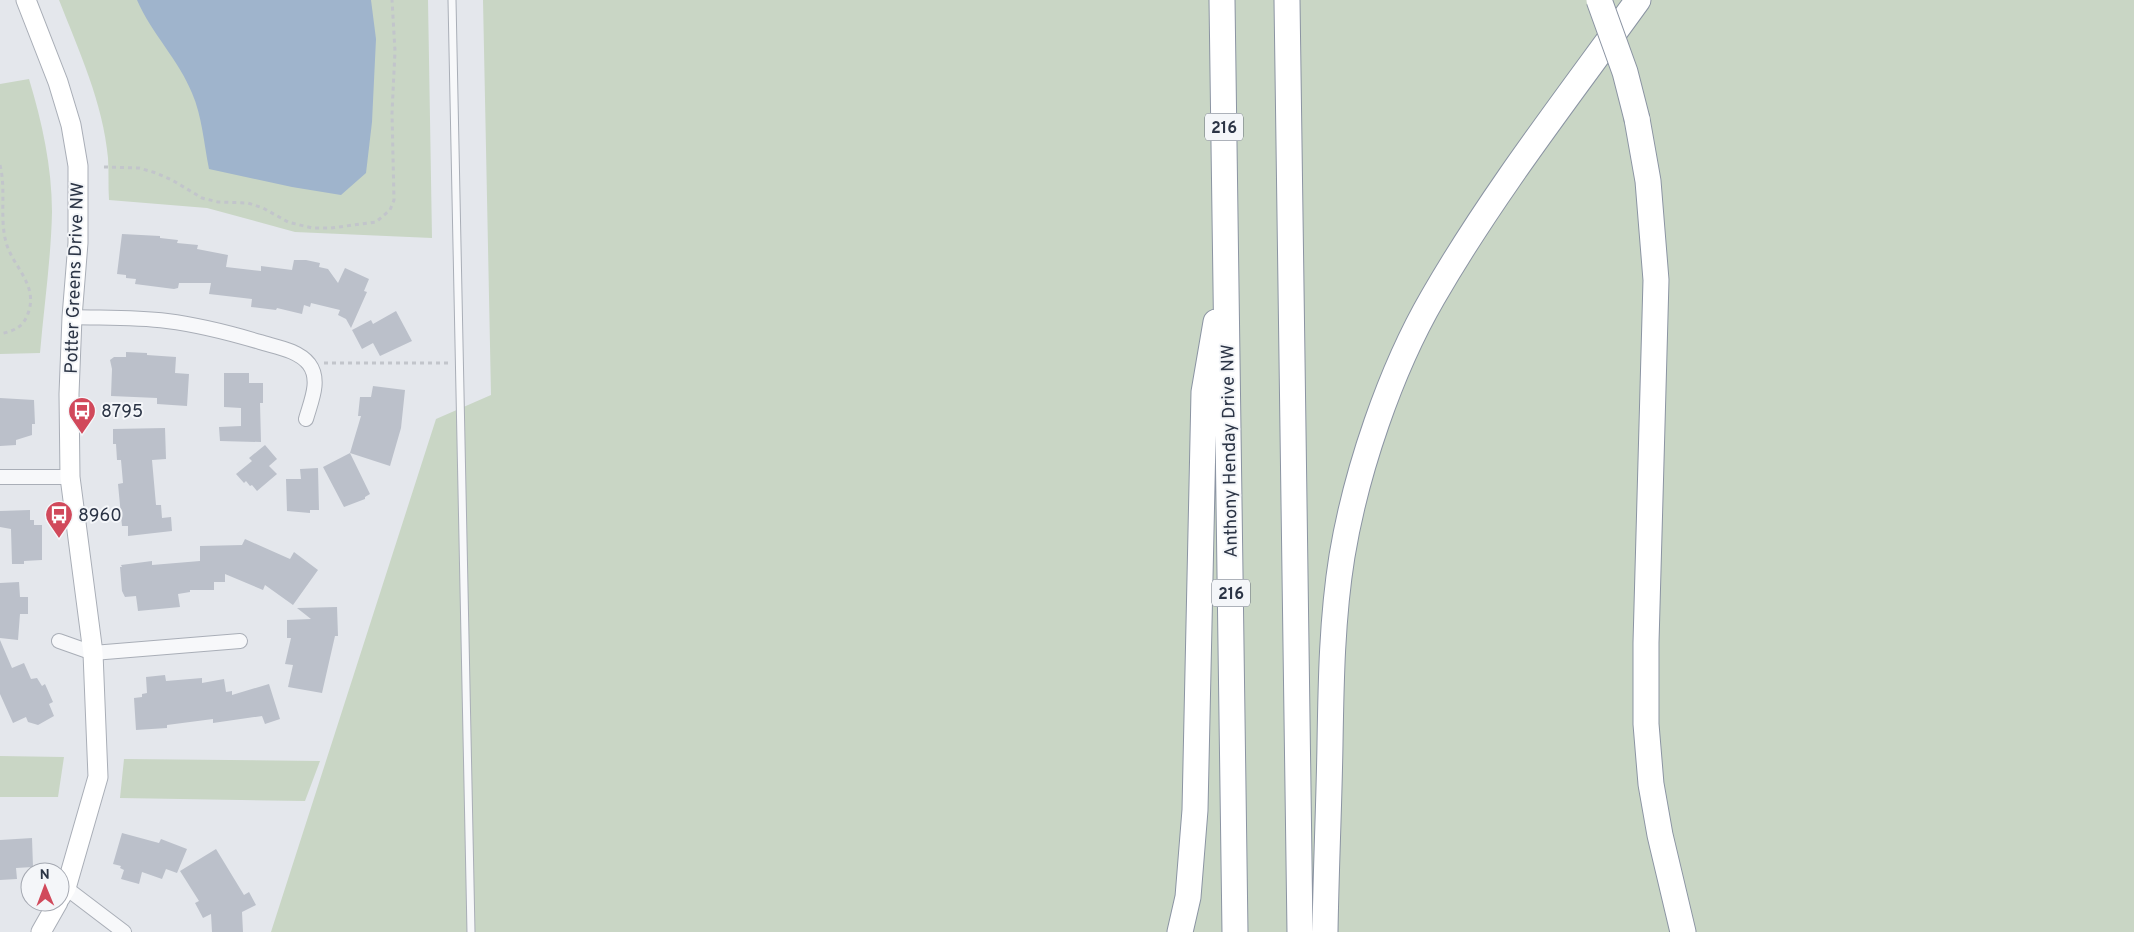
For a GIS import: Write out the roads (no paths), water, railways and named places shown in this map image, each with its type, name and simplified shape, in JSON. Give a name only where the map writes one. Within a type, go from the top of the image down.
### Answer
[{"type":"highway","name":"Anthony Henday Drive NW","points":[[1222,0],[1235,932]]},
{"type":"highway","points":[[1287,0],[1300,932]]},
{"type":"highway","points":[[1599,0],[1625,72],[1637,119],[1648,181],[1656,280],[1646,643],[1646,724],[1652,792],[1683,932]]},
{"type":"highway","points":[[1325,932],[1331,664],[1335,610],[1342,554],[1356,490],[1378,419],[1400,364],[1431,299],[1474,230],[1638,0]]},
{"type":"highway","points":[[1180,932],[1188,897],[1195,810],[1204,392],[1226,255]]},
{"type":"street","name":"Potter Greens Drive NW","points":[[26,0],[58,82],[71,125],[78,166],[78,243],[72,316],[69,394],[70,477],[93,653],[98,777],[70,867]]},
{"type":"street","points":[[72,316],[141,318],[187,324],[216,329],[296,354],[308,363],[313,372],[315,384],[306,419]]},
{"type":"street","points":[[0,478],[70,477]]},
{"type":"street","points":[[59,641],[93,653],[240,641]]},
{"type":"street","points":[[70,901],[124,932]]},
{"type":"street","name":"Potter Greens Drive NW","points":[[41,932],[52,912]]},
{"type":"lane","points":[[452,0],[471,932]]},
{"type":"water","points":[[137,0],[371,0],[376,39],[372,122],[366,173],[341,195],[292,187],[209,169],[200,121],[192,93],[180,69],[150,24]]},
{"type":"place","name":"8795","points":[[82,435]]},
{"type":"place","name":"8960","points":[[59,539]]}]
